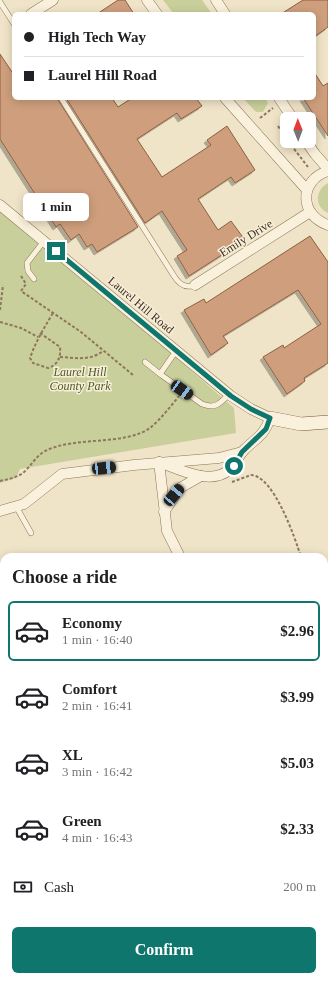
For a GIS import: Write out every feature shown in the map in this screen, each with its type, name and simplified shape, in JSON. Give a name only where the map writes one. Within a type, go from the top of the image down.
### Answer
[{"type":"street","points":[[34,12],[53,0]]},
{"type":"street","points":[[147,0],[155,12]]},
{"type":"street","points":[[216,0],[224,12]]},
{"type":"street","points":[[227,100],[307,190]]},
{"type":"street","points":[[280,100],[288,112]]},
{"type":"street","points":[[311,148],[328,170],[312,180],[307,190],[306,202],[310,212],[318,221],[328,225]]},
{"type":"street","name":"Laurel Hill Road","points":[[0,205],[229,394],[251,409],[270,418]]},
{"type":"street","name":"Emily Drive","points":[[195,285],[310,212]]},
{"type":"street","points":[[159,462],[201,476],[217,476],[229,471],[242,452],[263,433],[270,418],[301,424],[328,422]]},
{"type":"street","points":[[0,511],[17,508],[33,499],[62,474],[159,462],[220,458],[242,452]]},
{"type":"street","points":[[159,462],[164,512],[169,538],[178,553]]},
{"type":"street","points":[[164,512],[180,488],[201,476]]},
{"type":"lane","points":[[0,2],[12,21]]},
{"type":"lane","points":[[62,100],[177,280],[187,287],[195,285]]},
{"type":"lane","points":[[34,278],[28,271],[28,263],[44,241]]},
{"type":"lane","points":[[160,374],[176,351]]},
{"type":"lane","points":[[145,362],[202,404],[213,407],[220,404],[229,394]]},
{"type":"lane","points":[[17,508],[31,533]]},
{"type":"path","points":[[260,118],[273,108]]},
{"type":"path","points":[[294,148],[308,167]]},
{"type":"path","points":[[304,170],[310,164]]},
{"type":"path","points":[[20,275],[26,284],[21,291],[81,332],[133,376]]},
{"type":"path","points":[[0,310],[4,285]]},
{"type":"path","points":[[53,313],[40,333],[30,358],[33,364],[48,368],[52,366],[60,357]]},
{"type":"path","points":[[0,322],[21,328],[38,338]]},
{"type":"path","points":[[40,333],[58,344],[60,357]]},
{"type":"path","points":[[60,357],[91,358],[104,351]]},
{"type":"path","points":[[0,481],[14,478],[22,473],[44,452],[58,446],[126,436],[145,430],[155,423],[182,390]]},
{"type":"path","points":[[225,483],[251,475],[264,480],[272,490],[291,528],[300,553]]},
{"type":"green space","points":[[163,0],[202,0],[211,12],[172,12]]},
{"type":"green space","points":[[245,100],[266,100],[268,103],[263,112],[256,112]]},
{"type":"green space","points":[[328,183],[328,213],[320,207],[318,198],[321,190]]},
{"type":"green space","name":"Laurel Hill County Park","points":[[0,204],[234,408],[236,433],[20,469],[16,478],[0,483]]},
{"type":"building","points":[[118,0],[125,0],[133,12],[100,12]]},
{"type":"building","points":[[303,0],[328,0],[328,27],[316,36],[316,12],[284,12]]},
{"type":"building","points":[[0,54],[12,72],[12,100],[58,100],[138,227],[97,252],[92,244],[87,247],[79,234],[71,240],[60,224],[56,227],[0,139]]},
{"type":"building","points":[[316,75],[323,86],[328,83],[328,136],[316,118],[316,112],[312,112],[304,100],[316,100]]},
{"type":"building","points":[[67,100],[113,100],[118,107],[129,100],[198,100],[202,106],[181,119],[177,113],[137,139],[162,177],[211,145],[207,140],[227,126],[255,170],[235,183],[231,177],[198,199],[218,230],[231,221],[245,240],[189,276],[177,256],[187,250],[162,211],[145,223]]},
{"type":"building","points":[[310,236],[328,262],[328,363],[304,378],[305,381],[287,394],[263,357],[283,345],[284,348],[321,324],[298,290],[223,336],[228,343],[211,355],[184,310],[204,299],[206,303]]},
{"type":"route","points":[[56,251],[231,396],[251,409],[270,418],[263,433],[242,452],[234,466]]}]
